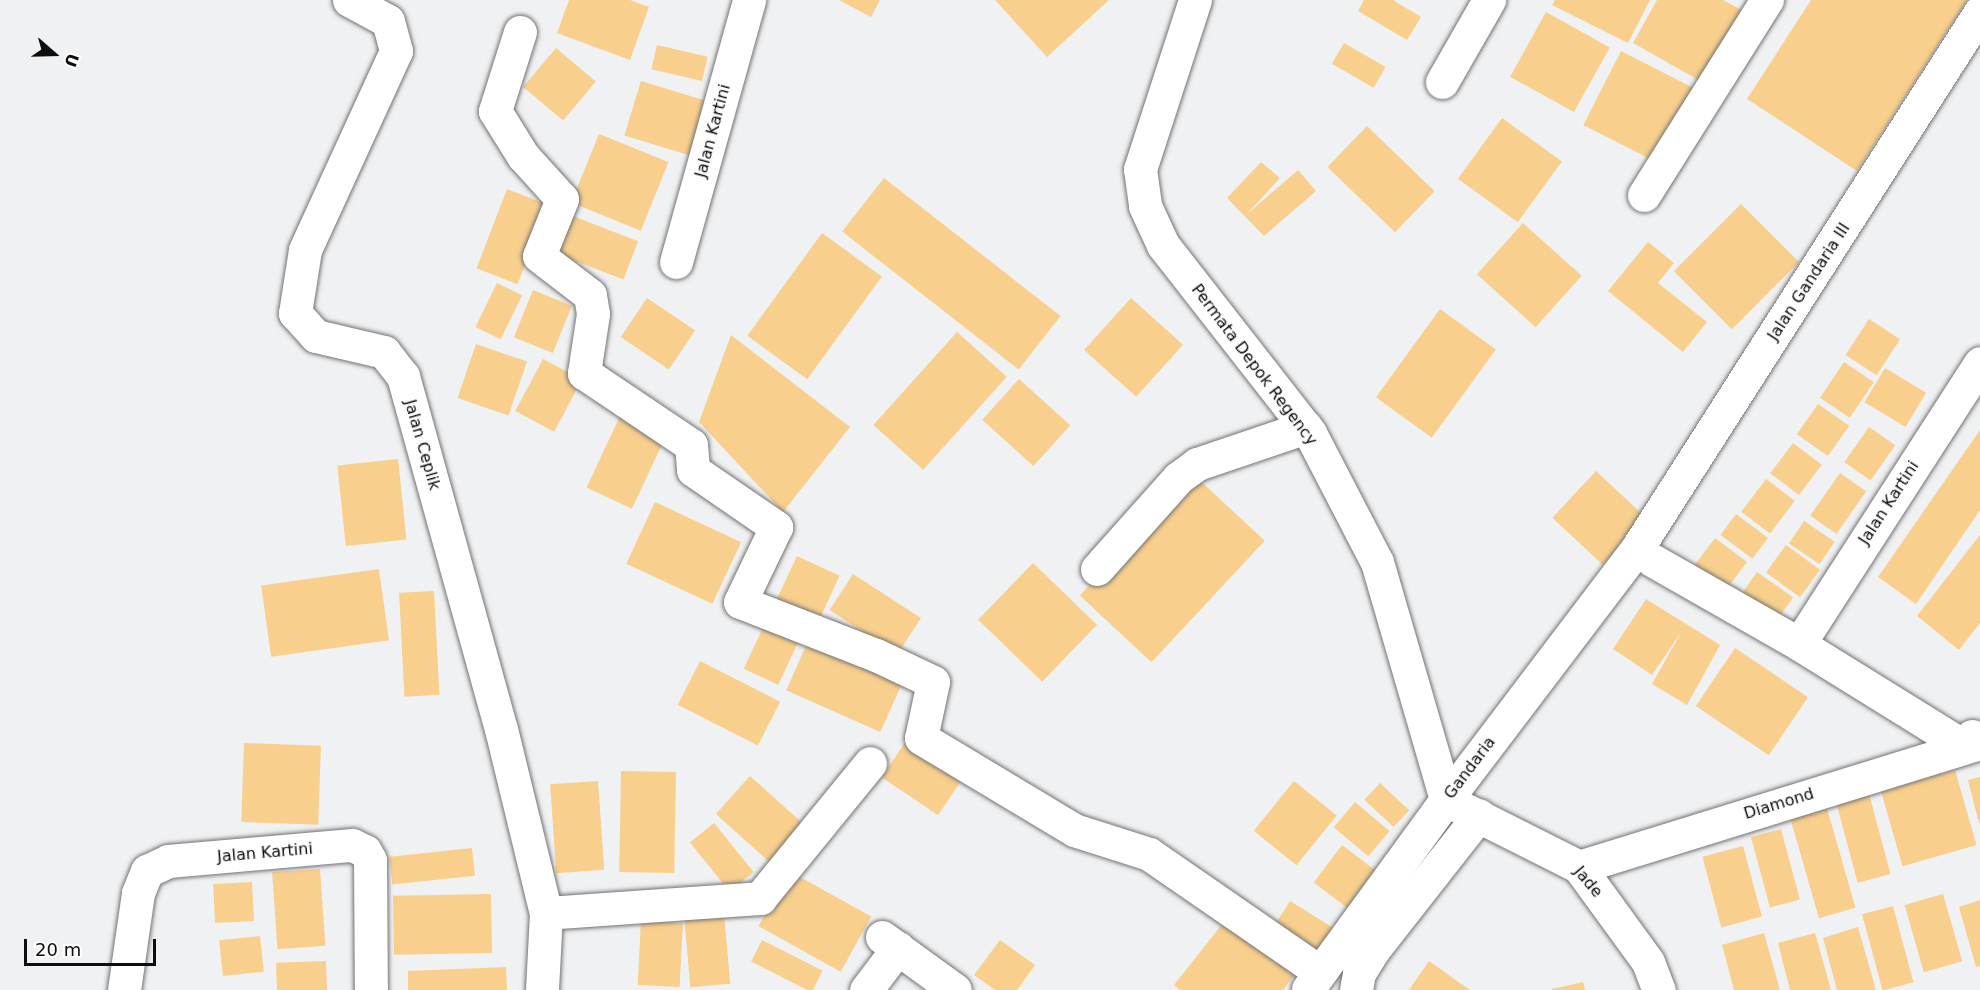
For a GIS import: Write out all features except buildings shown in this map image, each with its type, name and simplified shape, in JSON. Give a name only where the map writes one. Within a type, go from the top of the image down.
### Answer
[{"type":"street","name":"Jalan Ceplik","points":[[349,0],[388,21],[396,51],[305,250],[295,313],[316,336],[384,352],[403,376],[501,729],[546,913],[542,990]]},
{"type":"street","name":"Jalan Kartini","points":[[676,262],[749,0]]},
{"type":"street","name":"Permata Depok Regency","points":[[1195,0],[1140,169],[1144,206],[1163,245],[1306,427],[1377,561],[1446,800]]},
{"type":"street","points":[[1442,82],[1489,0]]},
{"type":"street","points":[[1644,195],[1767,0]]},
{"type":"street","name":"Jalan Gandaria III","points":[[1644,555],[1980,12]]},
{"type":"street","points":[[520,32],[495,111],[523,156],[562,199],[539,256],[590,295],[593,314],[584,373],[691,445],[693,470],[776,526],[740,602],[876,655],[933,682],[921,738],[1074,830],[1149,854],[1314,981]]},
{"type":"street","name":"Jalan Kartini","points":[[1799,644],[1980,363]]},
{"type":"street","points":[[1097,569],[1178,478],[1197,464],[1306,427]]},
{"type":"street","points":[[1644,555],[1799,644],[1975,738]]},
{"type":"street","name":"Gandaria","points":[[1314,981],[1446,800],[1644,555]]},
{"type":"street","name":"Diamond","points":[[1578,867],[1975,738]]},
{"type":"street","points":[[546,913],[760,898],[870,763]]},
{"type":"street","name":"Jade","points":[[1446,800],[1578,867],[1648,962],[1659,990]]},
{"type":"street","points":[[1356,990],[1359,973],[1374,949],[1479,815]]},
{"type":"street","name":"Jalan Kartini","points":[[124,990],[138,893],[147,871],[168,861],[352,845],[365,851],[370,860],[371,990]]},
{"type":"street","points":[[866,990],[890,943],[955,990]]}]
